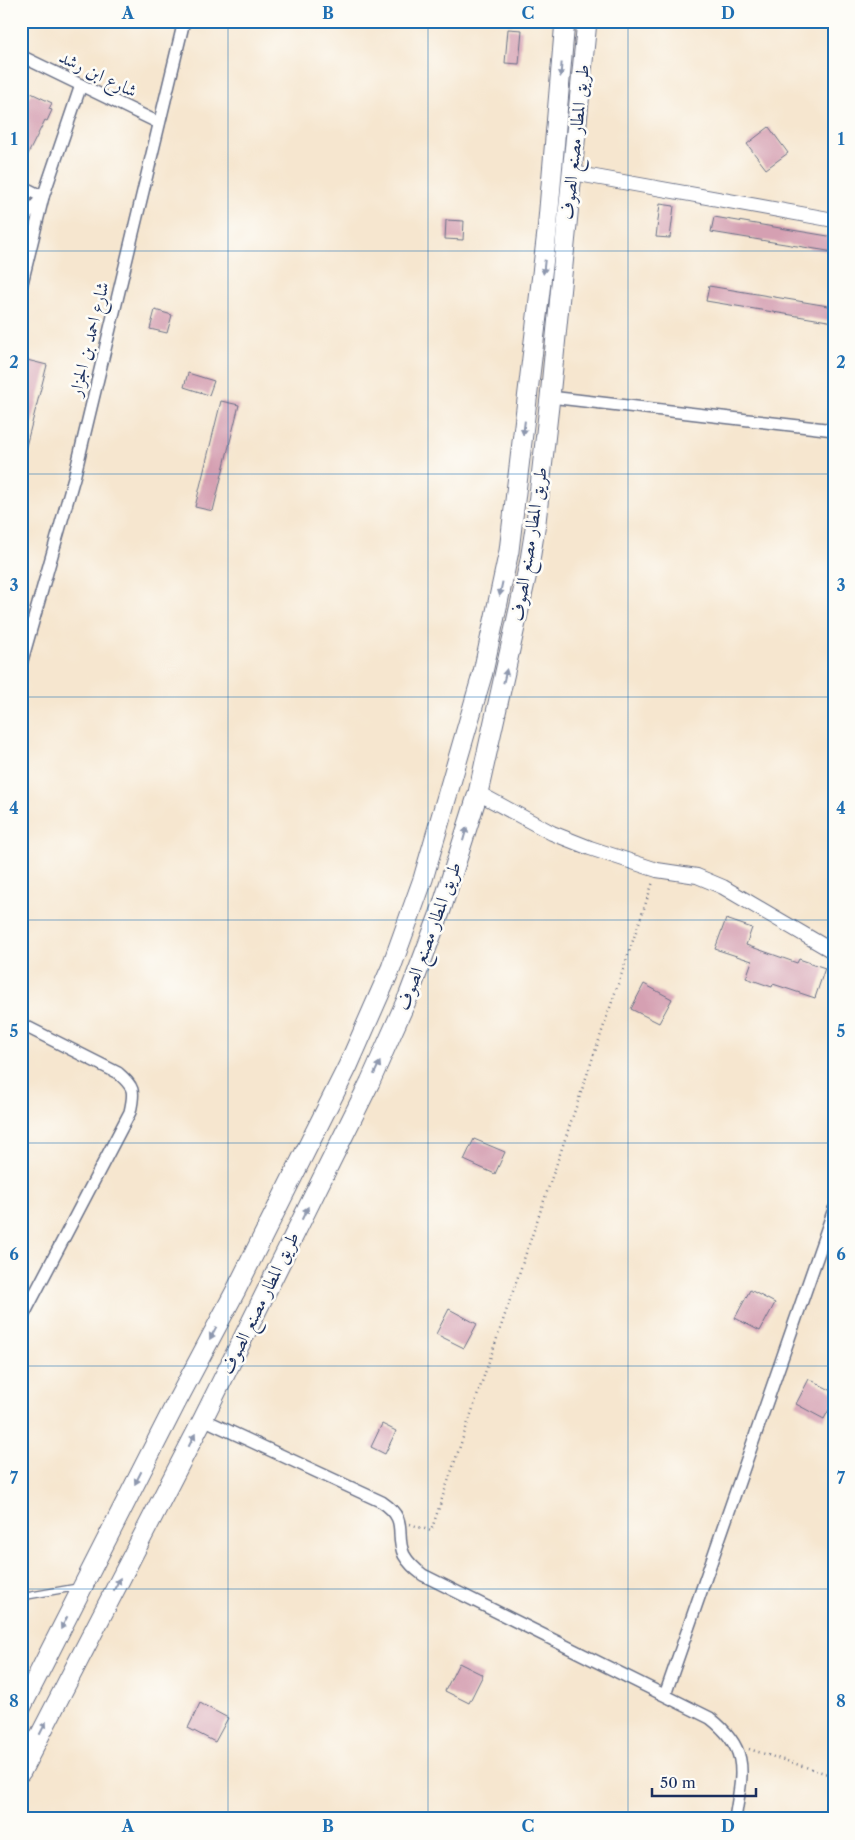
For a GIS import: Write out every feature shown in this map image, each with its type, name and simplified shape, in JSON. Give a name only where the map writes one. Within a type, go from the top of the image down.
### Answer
[{"type":"highway","name":"طريق المطار مصنع الصوف","points":[[26,1696],[236,1290],[348,1066],[391,968],[423,879],[483,672],[509,551],[547,232],[564,21]]},
{"type":"highway","name":"طريق المطار مصنع الصوف","points":[[21,1772],[203,1419],[390,1040],[422,963],[441,910],[478,793],[530,560],[550,397],[587,21]]},
{"type":"highway","points":[[547,232],[566,234]]},
{"type":"highway","points":[[52,1648],[78,1660]]},
{"type":"street","name":"شارع احمد بن الجزار","points":[[21,664],[75,474],[184,21]]},
{"type":"street","name":"شارع ابن رشد","points":[[21,56],[159,123]]},
{"type":"street","points":[[21,287],[43,196],[81,85]]},
{"type":"street","points":[[573,173],[834,220]]},
{"type":"street","points":[[21,186],[43,196]]},
{"type":"street","points":[[21,221],[43,196]]},
{"type":"street","points":[[550,397],[834,430]]},
{"type":"street","points":[[478,793],[552,833],[598,851],[657,870],[697,876],[723,887],[834,952]]},
{"type":"street","points":[[21,1024],[118,1073],[130,1084],[133,1090],[133,1098],[130,1112],[21,1320]]},
{"type":"street","points":[[665,1695],[834,1209]]},
{"type":"street","points":[[203,1419],[382,1502],[391,1509],[399,1521],[403,1553],[412,1567],[423,1575],[710,1718],[723,1728],[741,1759],[742,1774],[735,1819]]},
{"type":"lane","points":[[21,1597],[83,1586]]},
{"type":"path","points":[[399,1521],[431,1531],[657,870]]},
{"type":"path","points":[[734,1744],[834,1776]]},
{"type":"building","points":[[508,29],[522,30],[519,64],[505,63]]},
{"type":"building","points":[[31,93],[52,103],[49,109],[52,110],[21,168],[21,101],[26,104]]},
{"type":"building","points":[[769,127],[788,153],[766,169],[747,144]]},
{"type":"building","points":[[660,204],[674,206],[670,238],[656,237]]},
{"type":"building","points":[[714,217],[834,237],[834,252],[711,232]]},
{"type":"building","points":[[446,220],[464,221],[463,240],[445,239]]},
{"type":"building","points":[[709,286],[834,307],[834,322],[706,301]]},
{"type":"building","points":[[155,310],[172,315],[167,333],[150,329]]},
{"type":"building","points":[[27,360],[47,365],[25,450],[21,449],[21,370],[25,370]]},
{"type":"building","points":[[188,373],[214,381],[209,395],[184,387]]},
{"type":"building","points":[[221,401],[239,405],[213,511],[195,507]]},
{"type":"building","points":[[726,919],[752,928],[746,945],[797,963],[799,959],[825,968],[815,998],[773,984],[772,987],[746,978],[752,961],[715,949]]},
{"type":"building","points":[[644,984],[672,999],[659,1023],[631,1009]]},
{"type":"building","points":[[474,1139],[505,1152],[495,1174],[464,1160]]},
{"type":"building","points":[[750,1290],[775,1303],[760,1331],[735,1318]]},
{"type":"building","points":[[449,1309],[477,1324],[464,1348],[436,1334]]},
{"type":"building","points":[[809,1379],[834,1392],[834,1400],[824,1419],[796,1404]]},
{"type":"building","points":[[382,1424],[396,1431],[385,1454],[371,1447]]},
{"type":"building","points":[[459,1663],[483,1675],[469,1703],[445,1691]]},
{"type":"building","points":[[200,1703],[228,1718],[215,1742],[188,1728]]}]
